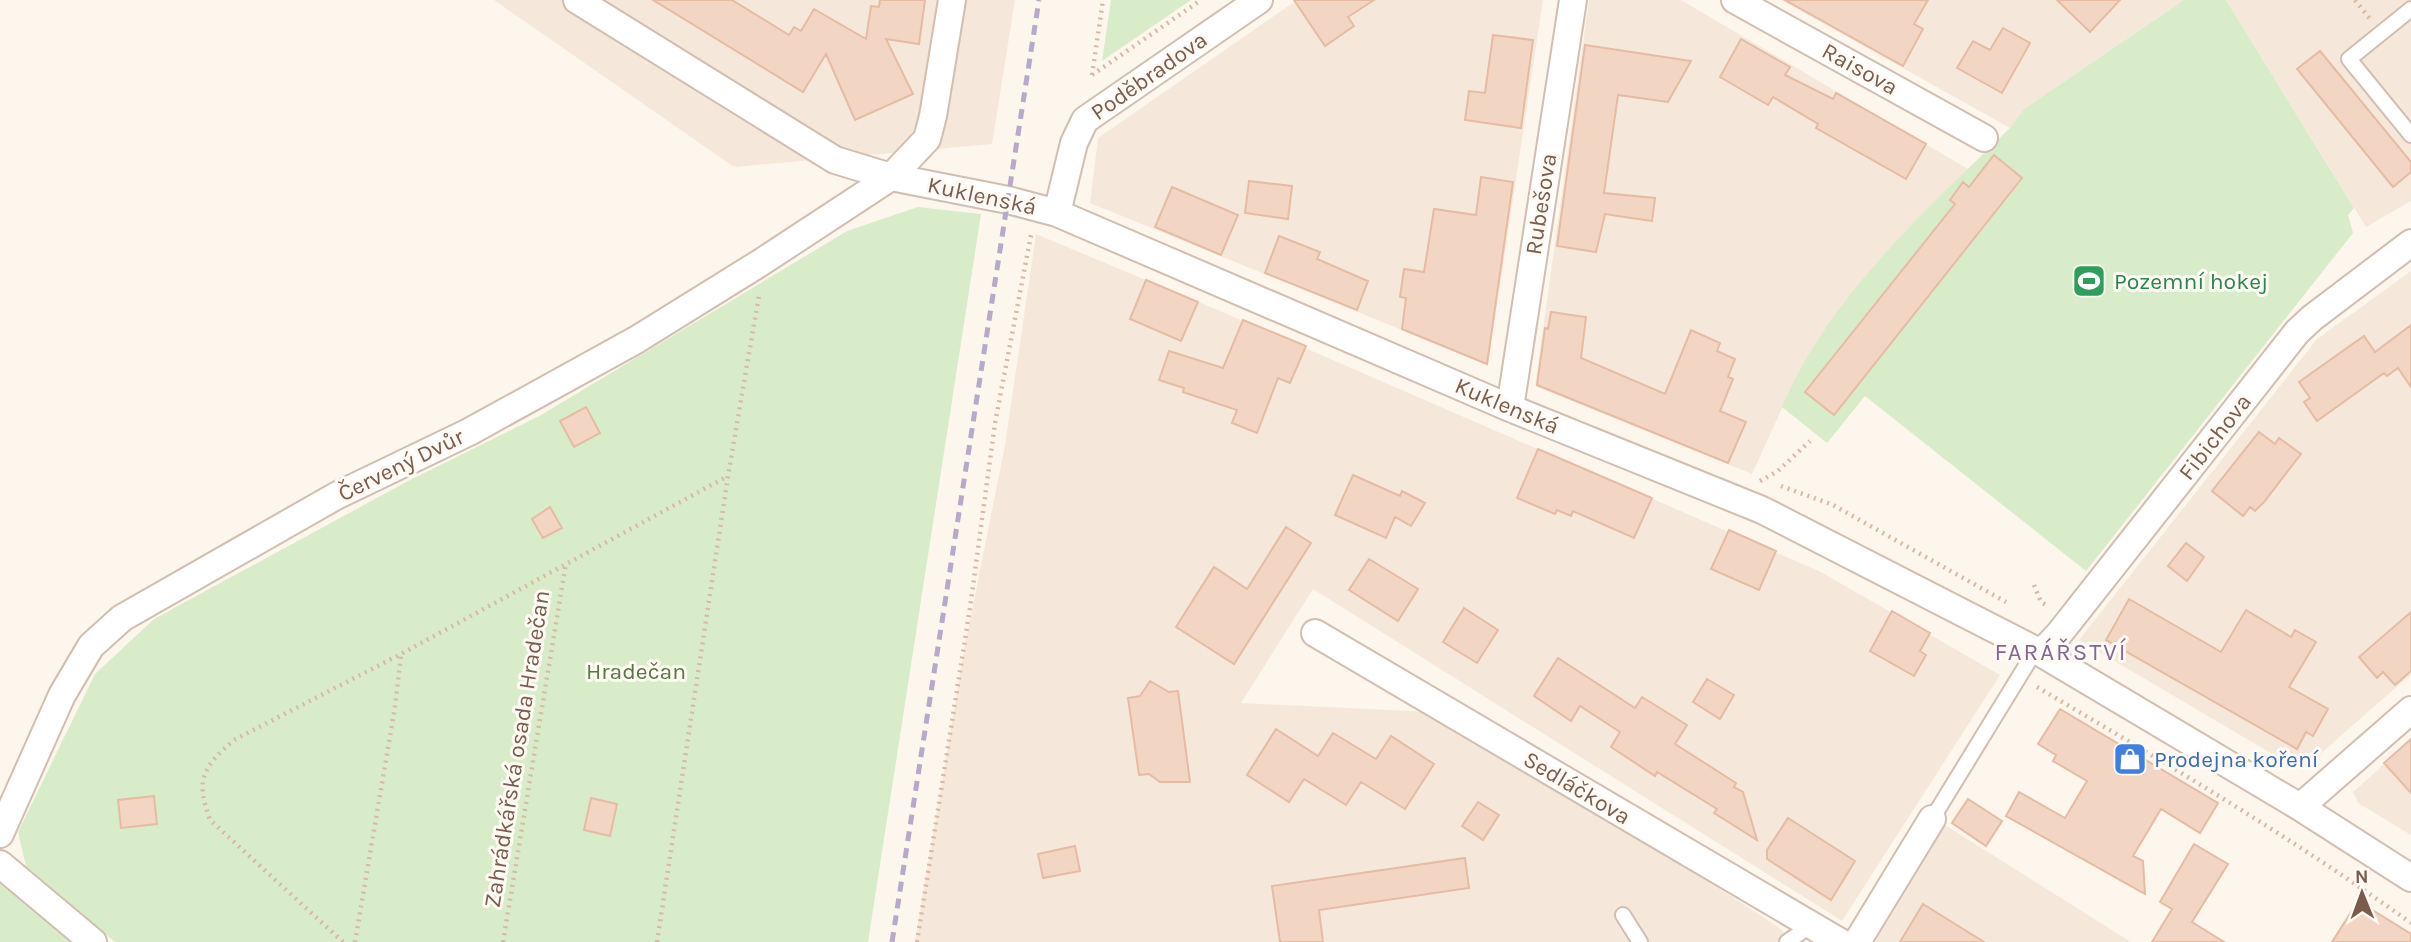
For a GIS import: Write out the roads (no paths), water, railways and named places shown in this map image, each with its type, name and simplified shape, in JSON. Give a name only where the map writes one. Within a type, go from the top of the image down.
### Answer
[{"type":"street","name":"Kuklenská","points":[[577,0],[835,160],[891,177],[1046,210],[1510,408],[1762,510],[2038,652],[2300,807],[2411,878]]},
{"type":"street","name":"Červený Dvůr","points":[[0,834],[62,695],[91,646],[122,618],[336,496],[469,432],[624,346],[760,263],[891,177],[927,139],[952,0]]},
{"type":"street","name":"Poděbradova","points":[[1046,210],[1085,120],[1259,0]]},
{"type":"street","name":"Rubešova","points":[[1510,408],[1573,0]]},
{"type":"street","name":"Raisova","points":[[1735,0],[1984,138]]},
{"type":"street","name":"Fibichova","points":[[2038,652],[2059,634],[2297,332],[2411,243]]},
{"type":"street","name":"Sedláčkova","points":[[1315,634],[1840,942]]},
{"type":"street","points":[[2300,807],[2411,710]]},
{"type":"street","name":"Fibichova","points":[[1857,942],[1932,819]]},
{"type":"street","points":[[0,864],[93,942]]},
{"type":"lane","points":[[2411,9],[2349,59],[2411,135]]},
{"type":"lane","name":"Fibichova","points":[[1932,819],[2019,676],[2038,652]]},
{"type":"lane","points":[[1623,915],[1640,942]]},
{"type":"lane","points":[[1787,942],[1810,926]]},
{"type":"railway","points":[[892,942],[1039,0]]},
{"type":"place","name":"Pozemní hokej","points":[[2089,281]]},
{"type":"place","name":"Prodejna koření","points":[[2130,759]]},
{"type":"district","name":"FARÁŘSTVÍ","points":[[2061,652]]},
{"type":"park label","name":"Hradečan","points":[[636,671]]}]
